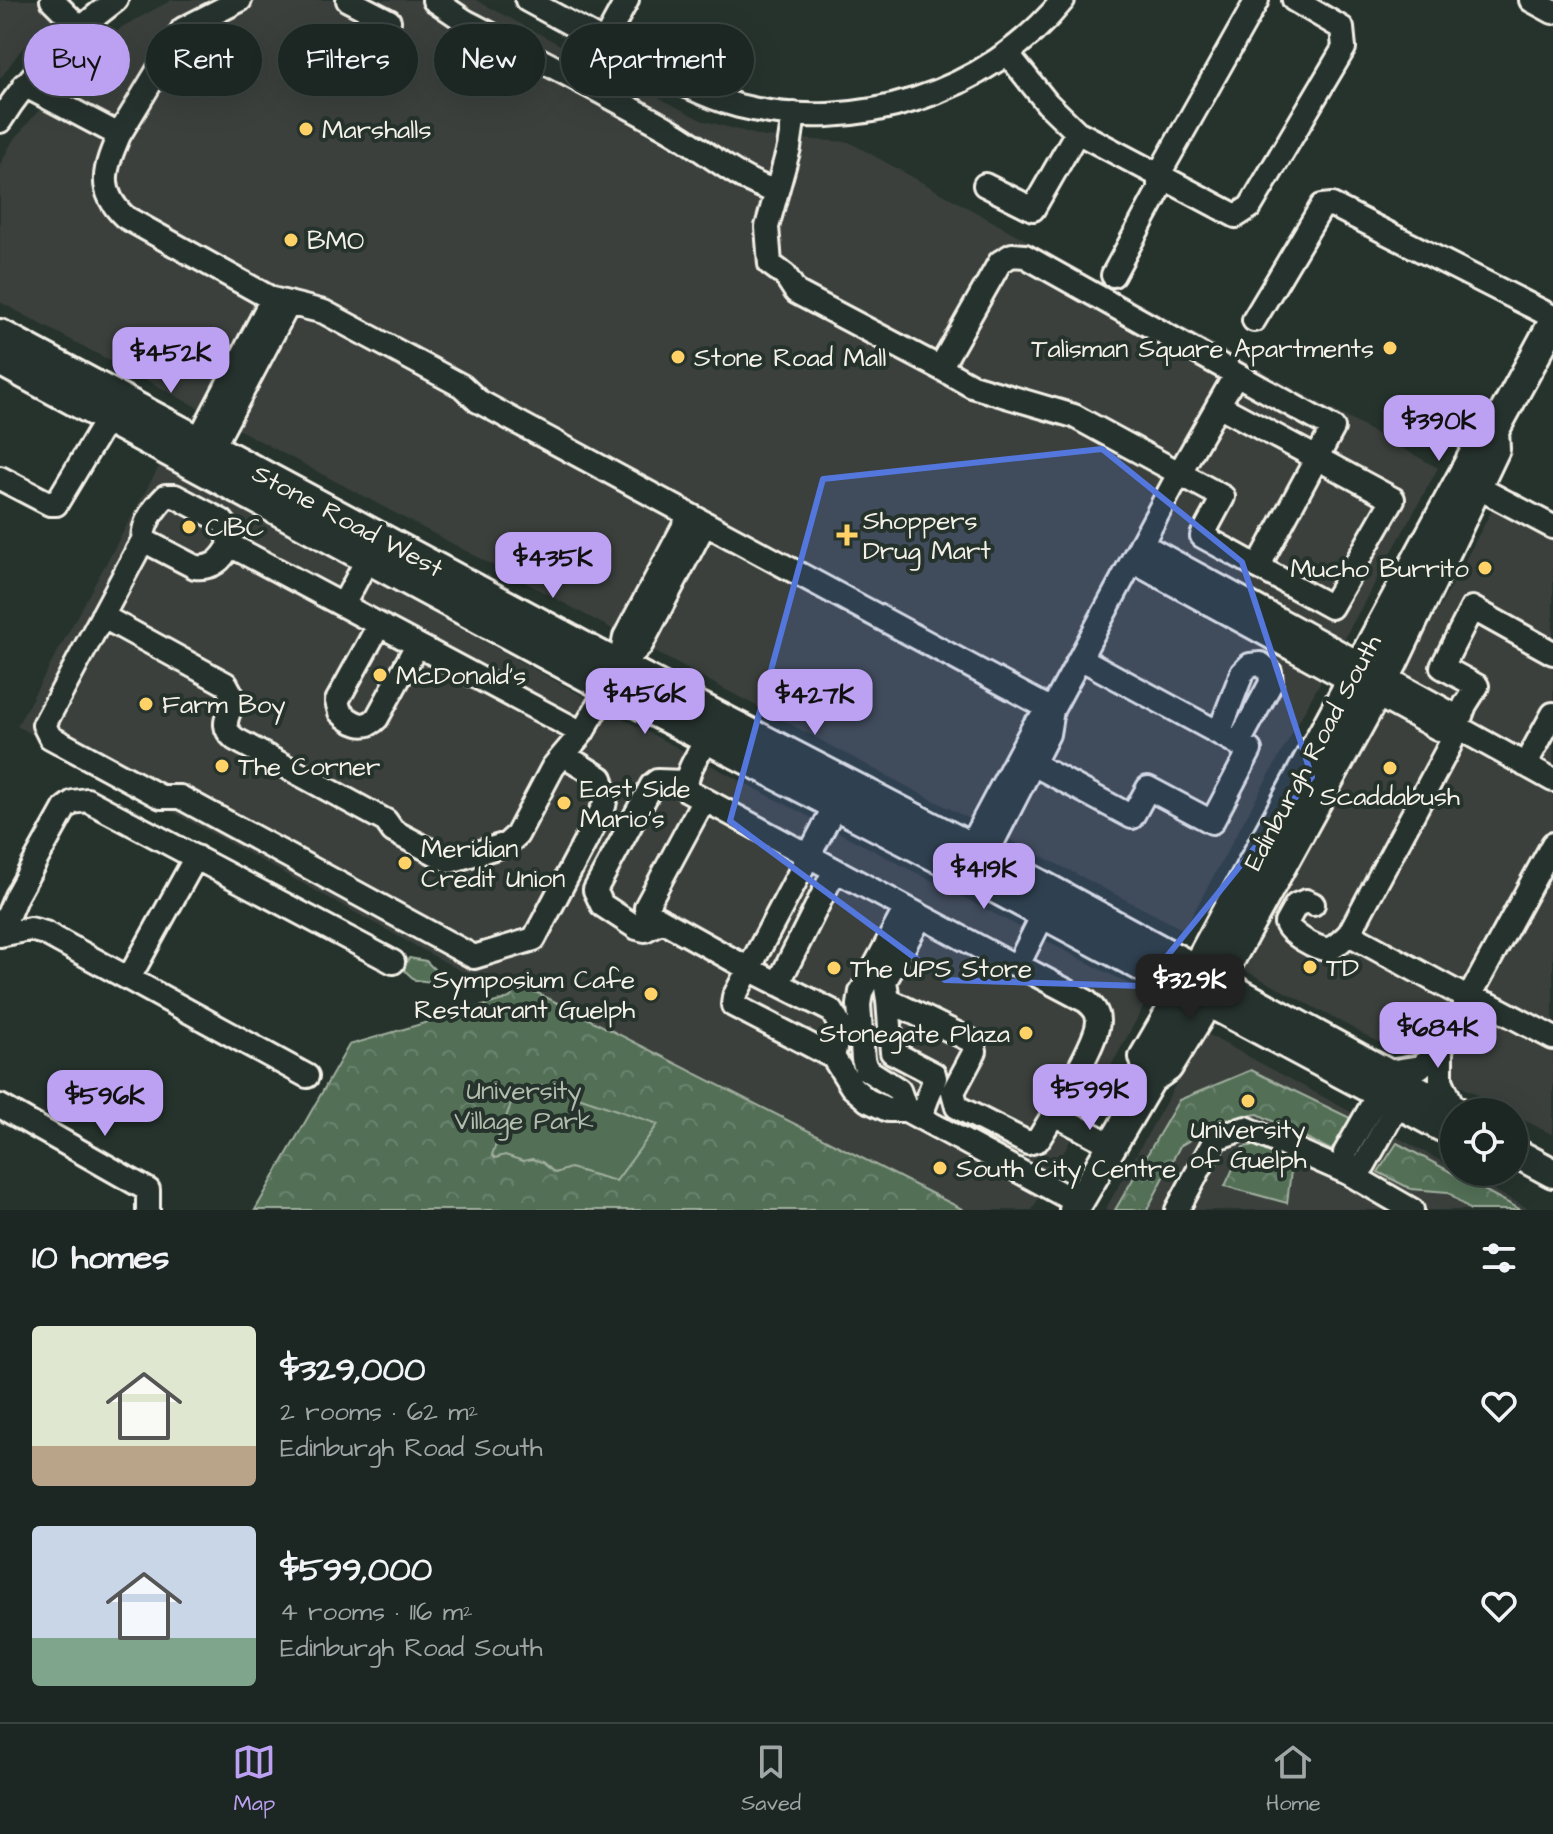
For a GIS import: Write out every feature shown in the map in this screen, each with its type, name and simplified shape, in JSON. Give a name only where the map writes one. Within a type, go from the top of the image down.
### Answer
[{"type":"main road","name":"Stone Road West","points":[[0,334],[113,408]]},
{"type":"main road","name":"Edinburgh Road South","points":[[1201,985],[1356,671],[1483,437],[1494,431],[1549,339]]},
{"type":"main road","name":"Stone Road West","points":[[0,361],[197,447],[401,549],[614,676],[707,739],[836,804],[968,855],[1044,913],[1201,985]]},
{"type":"main road","name":"Edinburgh Road South","points":[[1076,1206],[1151,1079],[1144,1057],[1201,985],[1381,686],[1495,449],[1494,431]]},
{"type":"main road","name":"Stone Road West","points":[[197,447],[368,558],[614,676],[968,855],[1201,985],[1440,1108]]},
{"type":"main road","points":[[368,558],[401,549]]},
{"type":"main road","points":[[1528,1160],[1553,1173]]},
{"type":"street","points":[[52,0],[76,24]]},
{"type":"street","points":[[85,24],[116,0]]},
{"type":"street","points":[[240,0],[183,29],[119,135],[109,160],[107,194],[115,207],[137,223],[281,301],[324,312],[378,340],[462,386],[478,401],[1052,710]]},
{"type":"street","points":[[348,0],[389,21],[387,24]]},
{"type":"street","points":[[434,0],[465,21],[671,131],[738,176],[775,191]]},
{"type":"street","points":[[528,0],[571,24]]},
{"type":"street","points":[[614,24],[627,0]]},
{"type":"street","points":[[713,96],[737,105],[794,114],[843,115],[908,102],[950,88],[1008,54],[1063,0]]},
{"type":"street","points":[[1113,275],[1159,190],[1159,174],[1257,0]]},
{"type":"street","points":[[1008,54],[1042,98],[1077,132],[1236,216],[1250,207],[1344,48],[1342,28],[1294,0]]},
{"type":"street","points":[[1531,0],[1553,12]]},
{"type":"street","points":[[0,121],[24,85]]},
{"type":"street","points":[[45,96],[119,135]]},
{"type":"street","points":[[794,114],[789,148],[767,227],[770,264],[785,275],[796,292],[972,386],[1074,416],[1223,497],[1202,536],[1331,607],[1393,499],[1218,405]]},
{"type":"street","points":[[985,185],[1033,209],[1077,132]]},
{"type":"street","points":[[1254,320],[1322,206],[1332,205],[1553,317]]},
{"type":"street","points":[[940,368],[993,259],[1025,256],[1333,428],[1258,567]]},
{"type":"street","points":[[197,447],[281,301]]},
{"type":"street","points":[[968,855],[1033,764],[1048,734],[1052,710],[1236,374]]},
{"type":"street","points":[[0,478],[50,504],[56,504],[113,408]]},
{"type":"street","points":[[1477,487],[1553,527]]},
{"type":"street","points":[[145,541],[195,567],[205,568],[219,561],[230,545],[222,521],[175,496],[166,496],[161,518],[145,541],[45,720],[50,737],[161,797],[180,797],[474,957],[534,939],[604,806],[606,796],[601,778],[564,755]]},
{"type":"street","points":[[102,616],[226,684],[233,697],[224,724],[226,732],[235,739],[386,821],[393,831],[450,861],[512,841],[553,767],[582,733],[614,676],[625,637],[697,521]]},
{"type":"street","points":[[230,545],[582,733]]},
{"type":"street","points":[[1137,553],[1356,671],[1439,729],[1457,727],[1553,780]]},
{"type":"street","points":[[343,605],[368,558]]},
{"type":"street","points":[[1313,904],[1306,901],[1296,905],[1286,923],[1290,933],[1325,950],[1332,948],[1349,934],[1446,753],[1477,686],[1442,667],[1472,608],[1553,653]]},
{"type":"street","points":[[379,625],[337,701],[340,712],[358,725],[367,725],[377,718],[417,645]]},
{"type":"street","points":[[1033,764],[1132,817],[1148,788],[1212,822],[1250,750],[1080,658]]},
{"type":"street","points":[[968,855],[1034,726],[1052,710]]},
{"type":"street","points":[[1525,765],[1553,714]]},
{"type":"street","points":[[707,739],[685,782],[687,790],[1009,963],[1086,1001],[1098,1017],[1097,1032],[1038,1140],[1028,1143],[957,1107],[948,1088],[934,1074],[892,1052],[885,981],[913,912]]},
{"type":"street","points":[[662,921],[645,930],[637,928],[602,905],[595,890],[652,785],[657,781],[685,782]]},
{"type":"street","points":[[0,934],[22,885],[65,808],[81,799],[94,801],[393,962]]},
{"type":"street","points":[[704,799],[646,907],[647,912],[832,1011],[840,1026],[833,1057]]},
{"type":"street","points":[[836,804],[734,997],[733,1005],[833,1057],[852,1087],[867,1100],[888,1110],[913,1114],[1076,1206]]},
{"type":"street","points":[[1348,1173],[1345,1153],[1374,1102],[1392,1083],[1420,1067],[1441,1049],[1553,844]]},
{"type":"street","points":[[129,978],[196,857]]},
{"type":"street","points":[[778,984],[835,870]]},
{"type":"street","points":[[913,912],[868,976],[859,1005],[866,1069],[899,1090],[913,1114]]},
{"type":"street","points":[[1016,964],[1044,913]]},
{"type":"street","points":[[0,934],[37,930],[307,1076]]},
{"type":"street","points":[[1349,934],[1553,1038]]},
{"type":"street","points":[[888,1000],[972,1041],[975,1051],[948,1088],[913,1114]]},
{"type":"street","points":[[1441,1049],[1441,1080],[1448,1098]]},
{"type":"street","points":[[0,1106],[148,1190],[148,1210]]},
{"type":"street","points":[[1055,1112],[1112,1145]]},
{"type":"street","points":[[1177,1210],[1216,1138],[1246,1128],[1348,1173],[1412,1210]]},
{"type":"highlighted area","points":[[1102,449],[1242,562],[1312,777],[1143,986],[945,980],[730,821],[823,479]]},
{"type":"shaded area","points":[[0,0],[76,0],[50,24],[24,24],[24,47],[0,79]]},
{"type":"shaded area","points":[[172,0],[476,0],[521,24],[434,24],[434,96],[545,96],[545,37],[561,45],[561,96],[656,96],[701,120],[765,137],[849,142],[1438,468],[1184,930],[906,786],[0,302],[0,165],[12,142],[51,96],[130,96],[130,24],[128,24]]},
{"type":"shaded area","points":[[161,463],[653,735],[1150,995],[1032,1210],[965,1210],[518,983],[510,998],[17,726]]},
{"type":"shaded area","points":[[1504,488],[1553,515],[1553,1135],[1528,1122],[1528,1098],[1483,1098],[1244,970]]},
{"type":"shaded area","name":"University of Guelph","points":[[1205,1033],[1440,1160],[1440,1186],[1487,1186],[1531,1210],[1105,1210]]},
{"type":"green space","points":[[409,958],[426,961],[438,973],[432,982],[415,980],[403,969]]},
{"type":"green space","name":"University Village Park","points":[[518,983],[964,1210],[255,1210],[349,1045],[510,998]]},
{"type":"green space","points":[[1251,1070],[1352,1119],[1333,1151],[1258,1114],[1225,1120],[1180,1146],[1147,1210],[1115,1210],[1179,1100]]},
{"type":"green space","points":[[531,1086],[546,1086],[658,1124],[616,1181],[570,1168],[555,1173],[542,1162],[532,1159],[523,1161],[505,1155],[495,1158],[492,1155],[515,1093]]},
{"type":"green space","points":[[1397,1143],[1440,1166],[1440,1186],[1477,1186],[1521,1210],[1470,1210],[1448,1192],[1411,1189],[1378,1172]]},
{"type":"green space","points":[[1257,1145],[1292,1163],[1287,1203],[1225,1186],[1243,1147]]},
{"type":"place","name":"Marshalls","points":[[306,129]]},
{"type":"place","name":"BMO","points":[[291,240]]},
{"type":"place","name":"Talisman Square Apartments","points":[[1390,348]]},
{"type":"place","name":"Stone Road Mall","points":[[678,357]]},
{"type":"place","name":"CIBC","points":[[189,527]]},
{"type":"place","name":"Shoppers Drug Mart","points":[[847,535]]},
{"type":"place","name":"Mucho Burrito","points":[[1485,568]]},
{"type":"place","name":"McDonald's","points":[[380,675]]},
{"type":"place","name":"Farm Boy","points":[[146,704]]},
{"type":"place","name":"The Corner","points":[[222,766]]},
{"type":"place","name":"Scaddabush","points":[[1390,768]]},
{"type":"place","name":"East Side Mario's","points":[[564,803]]},
{"type":"place","name":"Meridian Credit Union","points":[[405,863]]},
{"type":"place","name":"TD","points":[[1310,967]]},
{"type":"place","name":"The UPS Store","points":[[834,968]]},
{"type":"place","name":"Symposium Cafe Restaurant Guelph","points":[[651,994]]},
{"type":"place","name":"Stonegate Plaza","points":[[1026,1033]]},
{"type":"place","name":"University of Guelph","points":[[1248,1101]]},
{"type":"place","name":"South City Centre","points":[[940,1168]]}]
